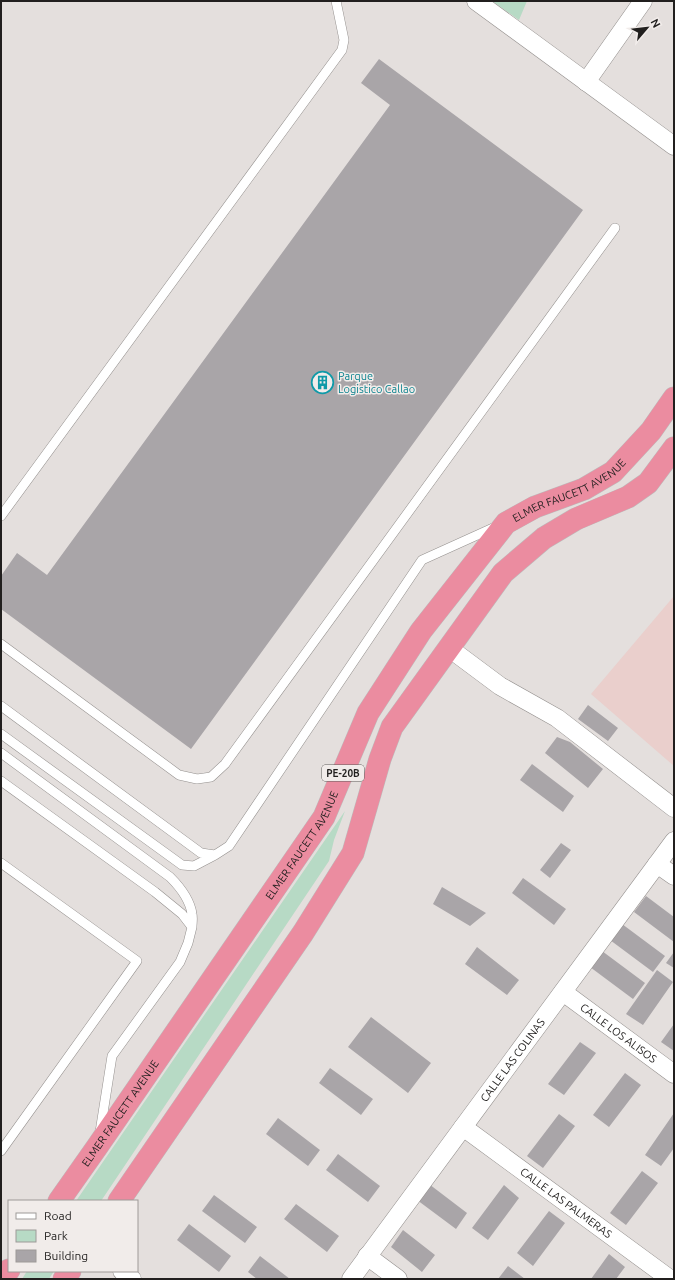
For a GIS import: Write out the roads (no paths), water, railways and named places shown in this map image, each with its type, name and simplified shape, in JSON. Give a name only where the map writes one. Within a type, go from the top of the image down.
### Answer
[{"type":"highway","name":"ELMER FAUCETT AVENUE","points":[[60,1200],[98,1147],[324,817],[368,713],[422,631],[506,523],[535,507],[584,489],[613,472],[651,431],[674,398]]},
{"type":"highway","name":"PE-20B","points":[[120,1200],[303,933],[352,853],[378,766],[392,727],[503,573],[544,538],[576,519],[628,497],[648,484],[674,448]]},
{"type":"street","points":[[476,1],[674,146]]},
{"type":"street","points":[[586,82],[643,1]]},
{"type":"street","points":[[448,648],[500,686],[557,718],[674,808]]},
{"type":"street","name":"CALLE LAS COLINAS","points":[[350,1279],[674,841]]},
{"type":"street","points":[[657,864],[674,876]]},
{"type":"street","name":"CALLE LOS ALISOS","points":[[563,992],[674,1074]]},
{"type":"street","name":"CALLE LAS PALMERAS","points":[[462,1127],[670,1279]]},
{"type":"street","points":[[367,1256],[398,1279]]},
{"type":"street","points":[[123,1272],[132,1279]]},
{"type":"lane","points":[[1,516],[342,50],[344,40],[336,1]]},
{"type":"lane","points":[[1,644],[179,775],[196,779],[211,777],[225,764],[615,228]]},
{"type":"lane","points":[[1,734],[182,865],[194,866],[229,846],[422,560],[506,523]]},
{"type":"lane","points":[[1,706],[201,853],[215,855]]},
{"type":"lane","points":[[1,753],[170,877],[180,888],[192,913],[192,927],[188,943],[180,962],[112,1056],[98,1147]]},
{"type":"lane","points":[[1,780],[155,892],[182,914],[192,927]]},
{"type":"lane","points":[[1,863],[137,961],[1,1151]]},
{"type":"place","name":"Parque Logistico Callao","points":[[323,382]]}]
